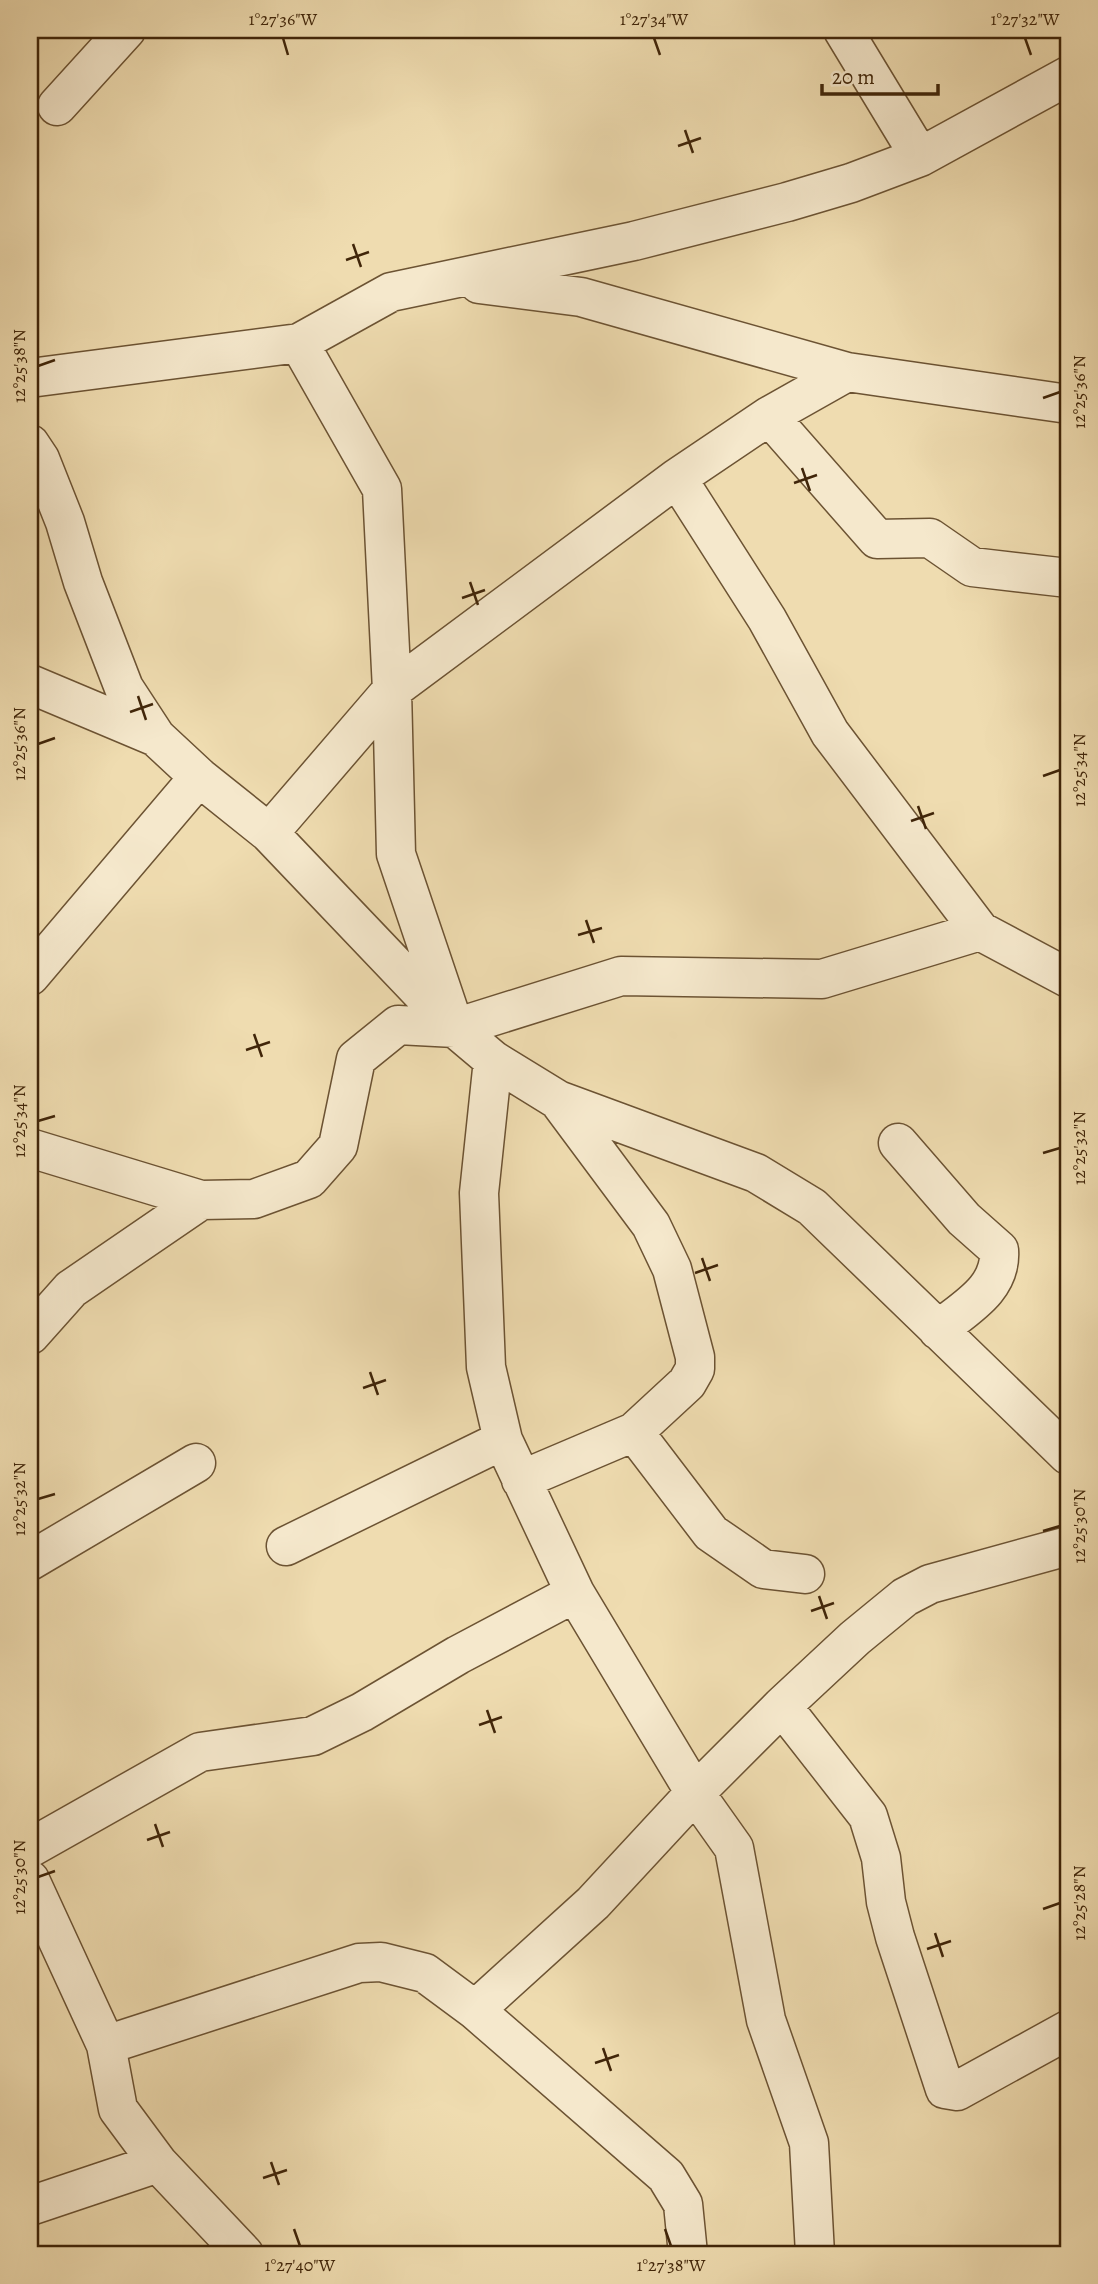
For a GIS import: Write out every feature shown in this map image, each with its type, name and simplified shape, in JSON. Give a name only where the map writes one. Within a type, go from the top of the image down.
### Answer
[{"type":"street","points":[[57,106],[126,30]]},
{"type":"street","points":[[843,30],[920,157]]},
{"type":"street","points":[[30,379],[299,343],[391,292],[634,240],[787,202],[851,183],[920,157],[1068,76]]},
{"type":"street","points":[[449,280],[581,297],[847,373],[1068,404]]},
{"type":"street","points":[[299,343],[382,489],[392,690],[396,854],[455,1028]]},
{"type":"street","points":[[269,833],[392,690],[677,478],[769,416],[847,373]]},
{"type":"street","points":[[769,416],[877,539],[930,538],[972,567],[1068,578]]},
{"type":"street","points":[[30,444],[40,459],[65,522],[83,582],[124,688],[156,737],[199,777],[269,833],[455,1028],[493,1059],[558,1100],[755,1173],[812,1207],[1068,1455]]},
{"type":"street","points":[[677,478],[767,619],[830,733],[980,931],[1068,978]]},
{"type":"street","points":[[30,684],[156,737]]},
{"type":"street","points":[[30,976],[199,777]]},
{"type":"street","points":[[30,1148],[201,1200],[254,1199],[309,1179],[338,1146],[356,1059],[398,1026],[455,1028],[621,976],[815,980],[845,974],[980,931]]},
{"type":"street","points":[[493,1059],[479,1193],[486,1367],[503,1440],[575,1593],[695,1793],[734,1848],[766,2020],[808,2143],[815,2254]]},
{"type":"street","points":[[521,1480],[634,1432],[687,1383],[695,1369],[695,1357],[672,1269],[651,1225],[558,1100]]},
{"type":"street","points":[[898,1143],[964,1219],[999,1250],[1000,1265],[988,1290],[938,1329]]},
{"type":"street","points":[[30,1335],[71,1289],[201,1200]]},
{"type":"street","points":[[634,1432],[711,1533],[763,1569],[805,1574]]},
{"type":"street","points":[[286,1546],[503,1440]]},
{"type":"street","points":[[30,1561],[196,1463]]},
{"type":"street","points":[[475,2010],[593,1903],[695,1793],[782,1706],[855,1638],[916,1590],[1068,1546]]},
{"type":"street","points":[[30,1848],[200,1752],[313,1736],[362,1712],[458,1655],[575,1593]]},
{"type":"street","points":[[782,1706],[868,1816],[881,1858],[886,1902],[895,1937],[945,2089],[957,2091],[1068,2030]]},
{"type":"street","points":[[30,1880],[106,2045],[118,2109],[158,2163],[244,2254]]},
{"type":"street","points":[[106,2045],[359,1963],[381,1962],[425,1973],[475,2010],[666,2176],[683,2204],[688,2254]]},
{"type":"street","points":[[30,2206],[158,2163]]}]
